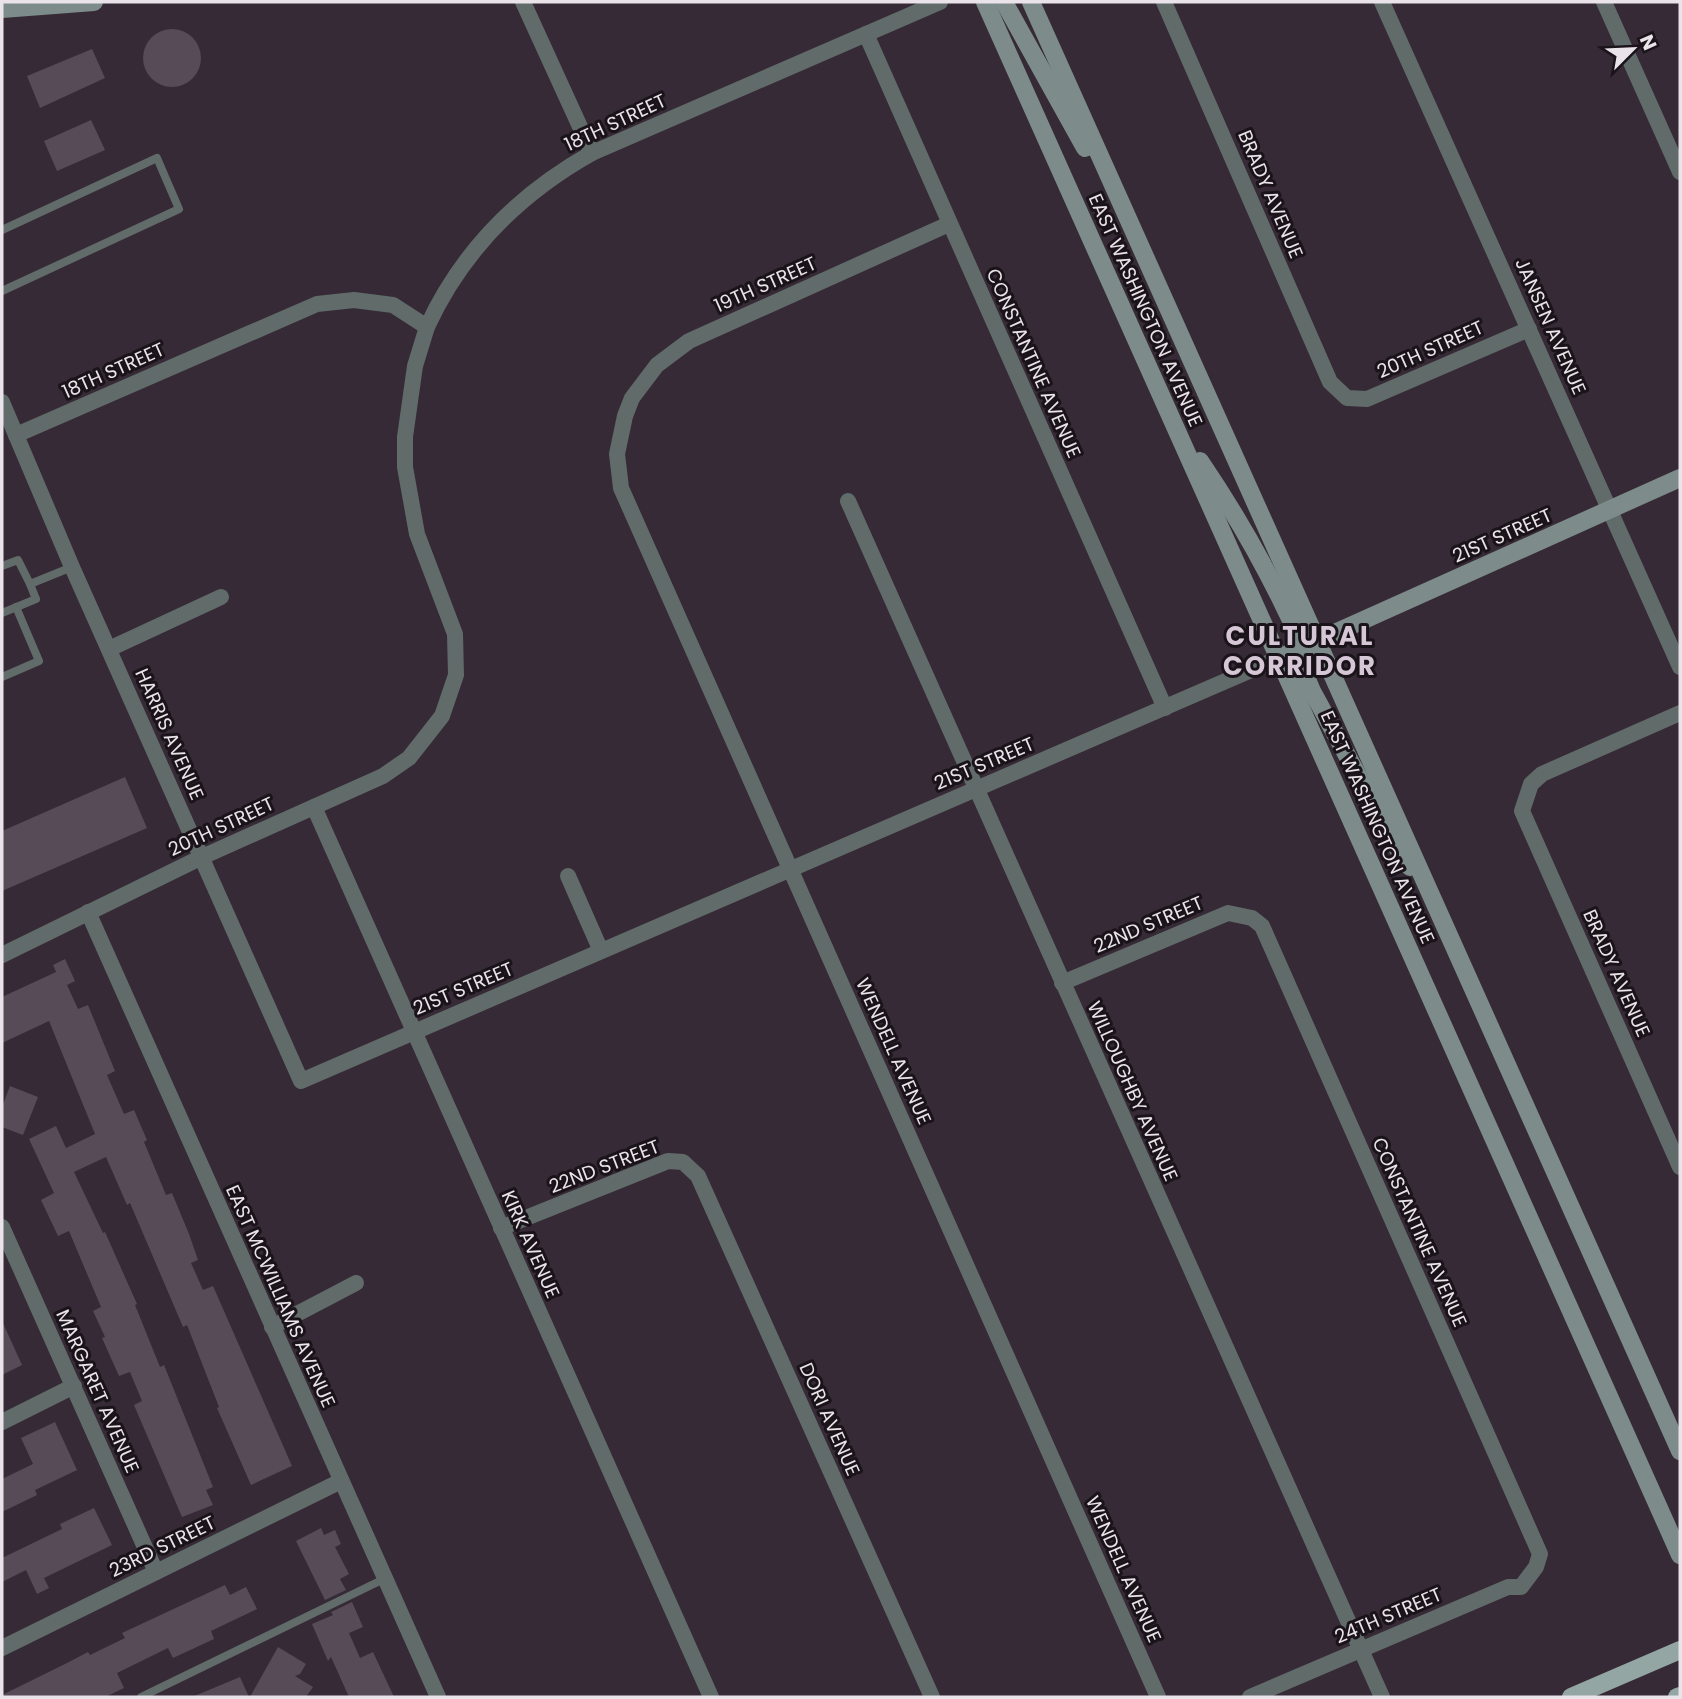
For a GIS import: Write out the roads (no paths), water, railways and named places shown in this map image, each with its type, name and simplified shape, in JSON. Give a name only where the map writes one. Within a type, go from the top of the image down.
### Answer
[{"type":"main road","points":[[2,9],[94,2]]},
{"type":"main road","name":"EAST WASHINGTON AVENUE","points":[[985,2],[1171,418],[1429,888],[1680,1451]]},
{"type":"main road","points":[[1004,2],[1137,239]]},
{"type":"main road","name":"EAST WASHINGTON AVENUE","points":[[1031,2],[1137,239],[1299,649],[1680,1555]]},
{"type":"main road","points":[[1171,418],[1227,500],[1287,611],[1312,691],[1405,862],[1429,888]]},
{"type":"main road","name":"21ST STREET","points":[[1299,649],[1680,478]]},
{"type":"main road","points":[[1571,1697],[1680,1650]]},
{"type":"street","points":[[523,2],[592,153]]},
{"type":"street","name":"18TH STREET","points":[[16,435],[317,304],[354,300],[393,305],[427,327],[468,256],[509,211],[560,171],[592,153],[940,2]]},
{"type":"street","name":"BRADY AVENUE","points":[[1164,2],[1329,382],[1347,398]]},
{"type":"street","name":"JANSEN AVENUE","points":[[1382,2],[1680,667]]},
{"type":"street","points":[[1604,2],[1680,172]]},
{"type":"street","name":"CONSTANTINE AVENUE","points":[[866,34],[1165,708]]},
{"type":"street","name":"19TH STREET","points":[[625,416],[632,398],[657,365],[689,341],[949,224]]},
{"type":"street","name":"20TH STREET","points":[[2,955],[202,857],[383,776],[409,758],[442,716],[456,675],[455,634],[417,534],[405,467],[405,437],[415,366],[427,327]]},
{"type":"street","name":"20TH STREET","points":[[1347,398],[1367,399],[1529,328]]},
{"type":"street","name":"HARRIS AVENUE","points":[[2,402],[72,567],[301,1081]]},
{"type":"street","name":"WENDELL AVENUE","points":[[625,416],[617,454],[621,488],[1158,1697]]},
{"type":"street","name":"WILLOUGHBY AVENUE","points":[[848,500],[1382,1697]]},
{"type":"street","points":[[109,649],[221,597]]},
{"type":"street","name":"21ST STREET","points":[[301,1081],[1299,649]]},
{"type":"street","name":"BRADY AVENUE","points":[[1680,713],[1542,774],[1531,784],[1522,811],[1680,1167]]},
{"type":"street","name":"KIRK AVENUE","points":[[314,807],[711,1697]]},
{"type":"street","points":[[568,876],[601,951]]},
{"type":"street","name":"EAST MCWILLIAMS AVENUE","points":[[88,912],[438,1697]]},
{"type":"street","name":"22ND STREET","points":[[1062,983],[1228,913],[1252,918]]},
{"type":"street","name":"CONSTANTINE AVENUE","points":[[1252,918],[1262,926],[1534,1542],[1539,1554],[1536,1567]]},
{"type":"street","name":"22ND STREET","points":[[501,1228],[667,1161],[683,1163]]},
{"type":"street","name":"DORI AVENUE","points":[[683,1163],[698,1176],[932,1697]]},
{"type":"street","name":"MARGARET AVENUE","points":[[2,1227],[156,1572]]},
{"type":"street","points":[[272,1327],[356,1283]]},
{"type":"street","points":[[2,1422],[74,1386]]},
{"type":"street","name":"23RD STREET","points":[[2,1648],[341,1481]]},
{"type":"street","name":"24TH STREET","points":[[1250,1697],[1508,1587],[1521,1587],[1536,1567]]},
{"type":"lane","points":[[2,229],[157,158],[179,209],[2,291]]},
{"type":"lane","points":[[2,566],[18,560],[36,599],[2,613]]},
{"type":"lane","points":[[30,584],[72,567]]},
{"type":"lane","points":[[2,677],[39,661],[16,607]]},
{"type":"lane","points":[[141,1697],[384,1579]]},
{"type":"district","name":"CULTURAL CORRIDOR","points":[[1300,651]]}]
